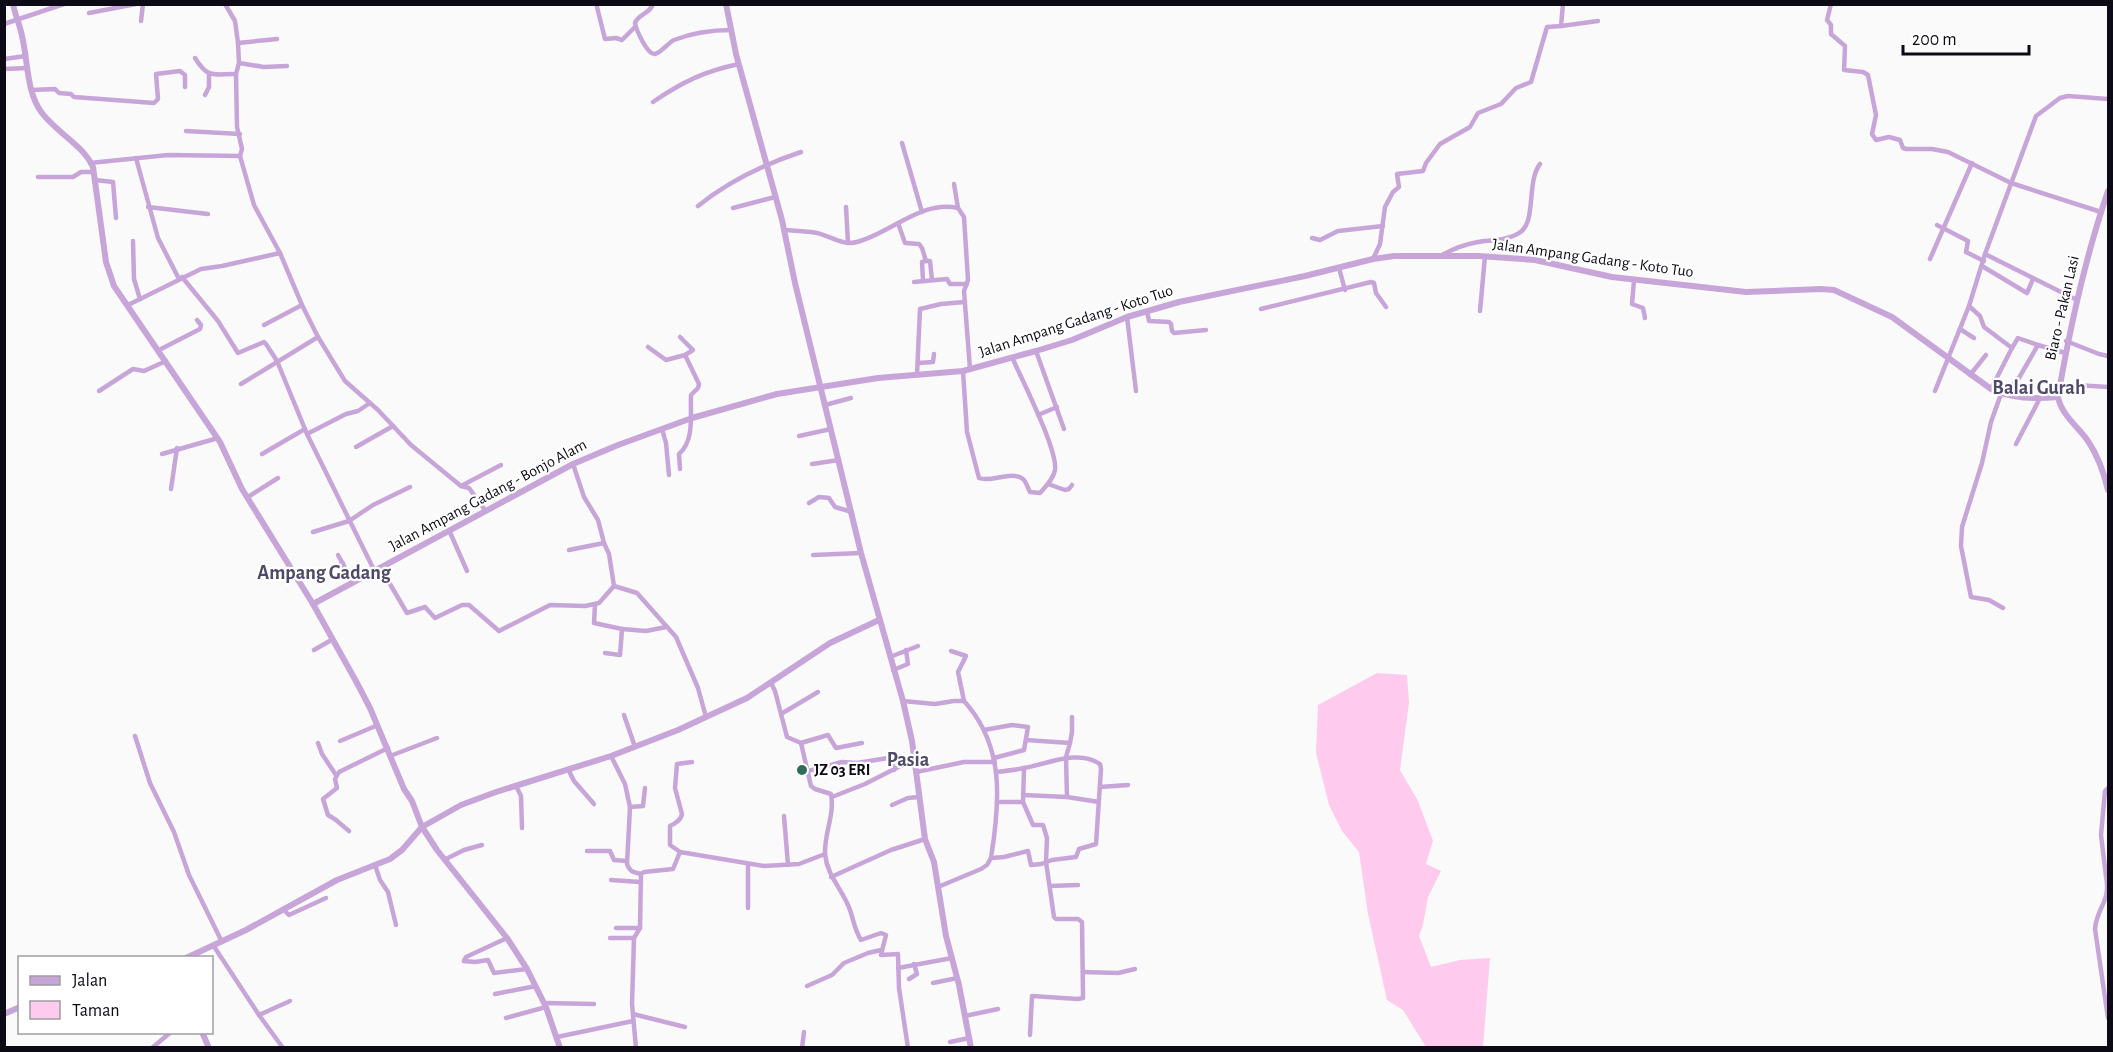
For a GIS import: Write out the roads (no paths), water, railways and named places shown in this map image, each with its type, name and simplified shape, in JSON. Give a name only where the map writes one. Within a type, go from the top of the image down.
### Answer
[{"type":"street","points":[[13,4],[22,33],[35,101],[42,113],[90,163],[95,180],[108,269],[114,286],[218,438],[234,475],[313,604],[362,691],[422,827],[444,860],[507,938],[527,969],[545,1005],[560,1047]]},
{"type":"street","points":[[4,24],[64,4]]},
{"type":"street","points":[[89,13],[136,4]]},
{"type":"street","points":[[141,21],[143,4]]},
{"type":"street","points":[[225,4],[235,21],[238,43],[239,63],[236,74],[237,127],[242,149],[240,156],[254,205],[280,253],[318,337],[345,381],[411,445],[461,486],[469,488],[485,510]]},
{"type":"street","points":[[597,7],[605,39],[622,40],[635,27],[636,20],[649,11],[653,4]]},
{"type":"street","points":[[726,4],[739,64],[784,230],[861,553],[903,701],[912,741],[925,839],[934,862],[971,1047]]},
{"type":"street","points":[[1561,26],[1563,4]]},
{"type":"street","points":[[1831,4],[1827,20],[1831,25],[1831,34],[1845,46],[1844,70],[1863,72],[1868,75],[1876,115],[1872,130],[1876,140],[1894,138],[1900,140],[1905,149],[1939,149],[2011,183],[2101,212]]},
{"type":"street","points":[[1373,259],[1380,244],[1386,204],[1399,187],[1397,174],[1423,171],[1440,144],[1470,127],[1478,113],[1501,104],[1516,88],[1531,82],[1547,27],[1598,21]]},
{"type":"street","points":[[635,27],[648,50],[656,54],[673,41],[714,30],[731,30]]},
{"type":"street","points":[[238,43],[277,39]]},
{"type":"street","points":[[4,59],[26,56]]},
{"type":"street","points":[[195,58],[208,74],[236,74]]},
{"type":"street","points":[[239,63],[272,68],[287,66]]},
{"type":"street","points":[[653,102],[711,70],[739,64]]},
{"type":"street","points":[[4,69],[28,68]]},
{"type":"street","points":[[32,90],[55,89],[59,93],[71,94],[74,97],[154,104],[158,99],[156,74],[180,71],[185,75],[185,87]]},
{"type":"street","points":[[205,95],[208,87],[208,74]]},
{"type":"street","points":[[1935,391],[1969,306],[1985,254],[2034,120],[2039,112],[2068,96],[2109,99]]},
{"type":"street","points":[[186,131],[240,134]]},
{"type":"street","points":[[902,143],[922,212]]},
{"type":"street","points":[[698,206],[725,186],[766,164],[801,152]]},
{"type":"street","points":[[90,163],[168,155],[240,156]]},
{"type":"street","points":[[136,158],[158,238],[181,278],[218,321],[238,353],[264,342],[277,361],[306,431],[349,521],[377,569],[408,613],[426,607],[435,618],[462,605],[469,605],[498,630],[550,605],[585,606],[602,600],[614,586],[611,559],[598,520],[584,497],[573,464]]},
{"type":"street","points":[[1930,259],[1972,163]]},
{"type":"street","points":[[1440,256],[1469,244],[1504,239],[1522,232],[1528,219],[1532,181],[1540,164]]},
{"type":"street","points":[[38,177],[73,177],[81,172],[93,172]]},
{"type":"street","points":[[95,180],[112,182],[116,218]]},
{"type":"street","points":[[954,184],[958,208],[964,217],[968,284],[964,291],[967,432],[980,478],[983,480],[1004,476],[1022,478],[1030,492],[1039,493],[1054,474],[1055,463],[1038,415],[1012,357]]},
{"type":"street","name":"Biaro - Pakan Lasi","points":[[2058,397],[2066,341],[2101,212],[2109,191]]},
{"type":"street","points":[[733,208],[775,197]]},
{"type":"street","points":[[784,230],[818,233],[848,243],[858,242],[922,212],[941,206],[958,208]]},
{"type":"street","points":[[148,207],[208,214]]},
{"type":"street","points":[[846,207],[848,243]]},
{"type":"street","points":[[898,223],[905,243],[920,245],[926,261],[930,261],[932,280]]},
{"type":"street","points":[[1937,225],[1968,241],[1966,252],[2027,293],[2033,279]]},
{"type":"street","points":[[1312,238],[1320,240],[1338,231],[1383,226]]},
{"type":"street","points":[[133,241],[134,279],[140,298]]},
{"type":"street","points":[[128,305],[201,269],[280,253]]},
{"type":"street","points":[[1985,254],[2077,300]]},
{"type":"street","name":"Jalan Ampang Gadang - Koto Tuo","points":[[820,386],[967,370],[1072,340],[1127,317],[1179,302],[1373,259],[1394,256],[1485,256],[1535,260],[1634,280],[1746,292],[1834,290],[1884,313],[1991,389],[2003,394],[2039,400],[2058,397]]},
{"type":"street","points":[[1480,311],[1485,256]]},
{"type":"street","points":[[923,280],[922,262],[926,261]]},
{"type":"street","points":[[1339,268],[1345,290]]},
{"type":"street","points":[[914,282],[947,279],[950,284],[968,284]]},
{"type":"street","points":[[1634,280],[1632,304],[1643,308],[1645,318]]},
{"type":"street","points":[[1261,309],[1373,282],[1376,293],[1386,307]]},
{"type":"street","points":[[917,375],[920,309],[937,304],[965,302]]},
{"type":"street","points":[[264,325],[302,305]]},
{"type":"street","points":[[1969,306],[1980,316],[1984,327],[2012,348]]},
{"type":"street","points":[[1147,311],[1149,321],[1169,322],[1174,333],[1206,330]]},
{"type":"street","points":[[1127,317],[1136,391]]},
{"type":"street","points":[[159,350],[200,329],[201,325],[197,320]]},
{"type":"street","points":[[1960,329],[1974,338]]},
{"type":"street","points":[[241,384],[318,337]]},
{"type":"street","points":[[648,347],[666,360],[685,356],[693,350],[680,337]]},
{"type":"street","points":[[1991,389],[2018,338],[2065,353]]},
{"type":"street","points":[[2066,341],[2109,356]]},
{"type":"street","points":[[2003,608],[1989,600],[1971,597],[1962,546],[1962,527],[1982,463],[1991,422],[2003,394],[2010,385],[2016,383],[2038,345]]},
{"type":"street","points":[[1036,351],[1064,429]]},
{"type":"street","points":[[918,363],[933,362],[934,354]]},
{"type":"street","points":[[1970,375],[1986,355]]},
{"type":"street","points":[[680,469],[679,454],[686,448],[692,418],[691,395],[699,384],[685,356]]},
{"type":"street","points":[[99,391],[133,369],[144,371],[166,360]]},
{"type":"street","points":[[2060,384],[2109,387]]},
{"type":"street","name":"Jalan Ampang Gadang - Bonjo Alam","points":[[313,604],[573,464],[692,418],[777,394],[820,386]]},
{"type":"street","points":[[2058,397],[2058,402],[2070,420],[2092,447],[2104,471],[2109,490]]},
{"type":"street","points":[[825,405],[851,398]]},
{"type":"street","points":[[2016,444],[2039,400]]},
{"type":"street","points":[[262,454],[306,431],[358,411],[370,403]]},
{"type":"street","points":[[1038,415],[1057,407]]},
{"type":"street","points":[[356,447],[393,426]]},
{"type":"street","points":[[662,429],[666,443],[669,475]]},
{"type":"street","points":[[799,436],[831,429]]},
{"type":"street","points":[[162,454],[218,438]]},
{"type":"street","points":[[171,489],[177,448]]},
{"type":"street","points":[[813,464],[839,460]]},
{"type":"street","points":[[461,486],[501,465]]},
{"type":"street","points":[[248,496],[278,478]]},
{"type":"street","points":[[1048,484],[1065,490],[1069,489],[1072,484]]},
{"type":"street","points":[[313,532],[349,521],[373,505],[410,487]]},
{"type":"street","points":[[809,503],[819,497],[829,498],[835,507],[852,512]]},
{"type":"street","points":[[449,530],[467,571]]},
{"type":"street","points":[[569,550],[604,543]]},
{"type":"street","points":[[813,555],[861,553]]},
{"type":"street","points":[[338,555],[352,582]]},
{"type":"street","points":[[331,569],[343,563]]},
{"type":"street","points":[[614,586],[637,593],[678,640],[698,688],[705,717]]},
{"type":"street","points":[[595,604],[594,623],[646,631],[666,627]]},
{"type":"street","points":[[188,956],[222,942],[337,880],[396,855],[422,827],[470,802],[611,756],[705,717],[747,698],[830,643],[879,620]]},
{"type":"street","points":[[605,653],[620,655],[622,629]]},
{"type":"street","points":[[314,650],[333,639]]},
{"type":"street","points":[[890,657],[918,646]]},
{"type":"street","points":[[893,670],[908,664],[906,650]]},
{"type":"street","points":[[938,887],[981,869],[992,858],[998,802],[994,760],[984,730],[964,701],[958,672],[966,656],[951,651]]},
{"type":"street","points":[[771,683],[787,737],[801,743],[828,735],[836,748],[862,743]]},
{"type":"street","points":[[781,714],[818,692]]},
{"type":"street","points":[[903,701],[935,704],[964,701]]},
{"type":"street","points":[[624,715],[635,747]]},
{"type":"street","points":[[1067,797],[1066,758],[1072,732],[1072,717]]},
{"type":"street","points":[[340,741],[378,725]]},
{"type":"street","points":[[916,772],[964,762],[994,760],[1009,753],[1022,752],[1029,729],[1025,725],[1012,725],[984,730]]},
{"type":"street","points":[[135,736],[150,783],[174,832],[189,875],[222,942]]},
{"type":"street","points":[[390,756],[437,738]]},
{"type":"street","points":[[1026,740],[1070,743]]},
{"type":"street","points":[[318,743],[322,754],[336,775],[337,788],[322,799],[328,815],[349,831]]},
{"type":"street","points":[[801,743],[812,788],[829,792],[832,797],[825,854],[831,877],[849,909],[854,928],[861,940],[881,933],[886,935],[880,955],[898,954],[904,1029],[908,1047]]},
{"type":"street","points":[[336,775],[388,748]]},
{"type":"street","points":[[611,756],[626,784],[630,807],[627,861],[629,870],[641,874],[674,868],[680,852]]},
{"type":"street","points":[[808,771],[842,762],[857,763],[888,758],[892,761],[894,770]]},
{"type":"street","points":[[992,858],[1028,851],[1030,865],[1076,857],[1079,849],[1096,844],[1101,769],[1098,762],[1066,758],[996,772]]},
{"type":"street","points":[[832,797],[865,784],[914,759]]},
{"type":"street","points":[[692,762],[677,764],[675,788],[682,814],[681,818],[670,826],[670,845],[680,852],[764,866],[804,862],[825,854]]},
{"type":"street","points":[[1024,768],[1023,802],[1033,825],[1043,825],[1047,838],[1046,862],[1056,919],[1078,919],[1082,922],[1083,995],[1081,999],[1032,996],[1030,1035]]},
{"type":"street","points":[[568,769],[574,781],[594,804]]},
{"type":"street","points":[[1100,787],[1128,784]]},
{"type":"street","points":[[516,786],[520,796],[522,828]]},
{"type":"street","points":[[630,807],[644,804],[645,788]]},
{"type":"street","points":[[2108,1014],[2095,928],[2097,916],[2108,898],[2101,835],[2105,791],[2109,788]]},
{"type":"street","points":[[1023,795],[1067,797],[1099,802]]},
{"type":"street","points":[[892,805],[908,798],[919,797]]},
{"type":"street","points":[[998,802],[1023,802]]},
{"type":"street","points":[[784,816],[788,865]]},
{"type":"street","points":[[831,877],[891,850],[925,839]]},
{"type":"street","points":[[444,860],[464,850],[482,845]]},
{"type":"street","points":[[587,851],[610,851],[614,860],[627,861]]},
{"type":"street","points":[[748,864],[748,908]]},
{"type":"street","points":[[375,865],[380,880],[388,892],[396,924]]},
{"type":"street","points":[[636,1047],[633,1021],[634,938],[640,928],[641,874]]},
{"type":"street","points":[[611,880],[640,882]]},
{"type":"street","points":[[1050,886],[1078,885]]},
{"type":"street","points":[[283,909],[289,915],[326,898]]},
{"type":"street","points":[[616,928],[640,928]]},
{"type":"street","points":[[507,938],[466,957],[464,962],[488,960],[494,973],[527,969]]},
{"type":"street","points":[[610,938],[634,938]]},
{"type":"street","points":[[213,945],[283,1047]]},
{"type":"street","points":[[807,986],[832,975],[844,963],[868,952],[881,950]]},
{"type":"street","points":[[898,968],[952,958]]},
{"type":"street","points":[[909,980],[916,974],[914,964]]},
{"type":"street","points":[[1083,972],[1118,973],[1135,969]]},
{"type":"street","points":[[933,983],[957,978]]},
{"type":"street","points":[[495,994],[536,986]]},
{"type":"street","points":[[259,1015],[290,1000]]},
{"type":"street","points":[[506,1018],[545,1005],[594,1004]]},
{"type":"street","points":[[4,1014],[18,1008]]},
{"type":"street","points":[[965,1017],[998,1009]]},
{"type":"street","points":[[633,1014],[685,1027]]},
{"type":"street","points":[[557,1036],[633,1021]]},
{"type":"street","points":[[802,1047],[804,1032]]},
{"type":"street","points":[[152,1047],[168,1034]]},
{"type":"street","points":[[950,1042],[969,1038]]},
{"type":"place","name":"JZ 03 ERI","points":[[802,770]]},
{"type":"district","name":"Balai Gurah","points":[[2039,388]]},
{"type":"district","name":"Ampang Gadang","points":[[324,573]]},
{"type":"district","name":"Pasia","points":[[908,760]]}]
